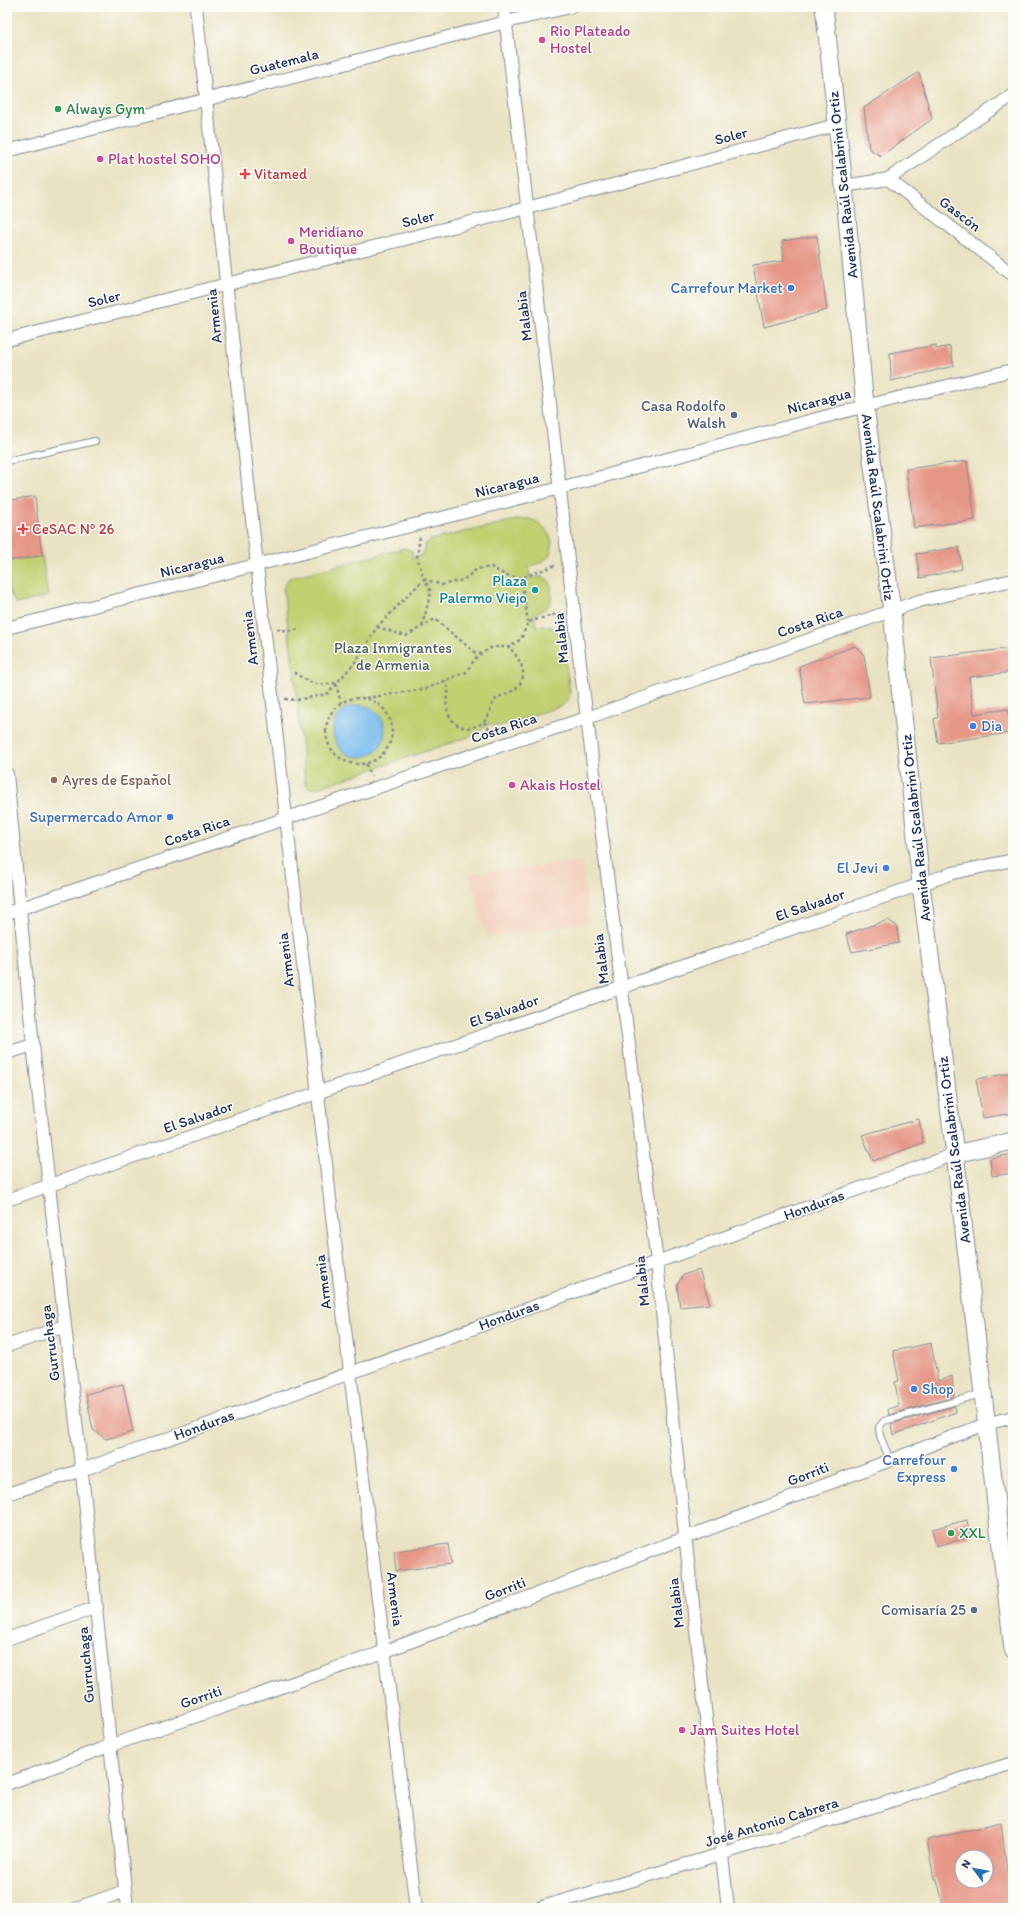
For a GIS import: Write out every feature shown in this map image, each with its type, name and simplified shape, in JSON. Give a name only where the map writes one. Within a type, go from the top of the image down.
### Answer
[{"type":"main road","name":"Avenida Raúl Scalabrini Ortiz","points":[[824,7],[844,186],[865,406],[892,611],[921,884],[955,1154],[1013,1649]]},
{"type":"main road","name":"Honduras","points":[[955,1154],[1013,1141]]},
{"type":"street","name":"Armenia","points":[[196,7],[257,565],[350,1372],[386,1651],[416,1908]]},
{"type":"street","name":"Malabia","points":[[504,7],[587,718],[620,987],[657,1262],[685,1537],[728,1908]]},
{"type":"street","name":"Guatemala","points":[[7,151],[506,22],[570,7]]},
{"type":"street","points":[[844,186],[888,179],[1013,95]]},
{"type":"street","name":"Soler","points":[[7,340],[528,208],[836,124]]},
{"type":"street","name":"Gascón","points":[[888,179],[1013,274]]},
{"type":"street","name":"Nicaragua","points":[[7,628],[560,488],[865,406],[1013,370]]},
{"type":"street","name":"Costa Rica","points":[[7,913],[587,718],[919,601],[1013,580]]},
{"type":"street","name":"Gurruchaga","points":[[7,774],[33,1044],[64,1326],[82,1470],[127,1908]]},
{"type":"street","name":"El Salvador","points":[[7,1200],[953,873],[1013,860]]},
{"type":"street","points":[[7,1053],[33,1044]]},
{"type":"street","name":"Honduras","points":[[7,1494],[82,1470],[955,1154]]},
{"type":"street","points":[[7,1346],[64,1326]]},
{"type":"street","name":"Gorriti","points":[[7,1784],[110,1746],[386,1651],[986,1424],[1013,1417]]},
{"type":"street","points":[[7,1639],[96,1607]]},
{"type":"street","name":"José Antonio Cabrera","points":[[539,1908],[722,1854],[1013,1763]]},
{"type":"street","points":[[77,1908],[125,1891]]},
{"type":"lane","points":[[7,461],[95,441]]},
{"type":"lane","points":[[890,1460],[880,1436],[879,1427],[884,1420],[983,1394]]},
{"type":"path","points":[[422,523],[417,557],[424,579],[431,592],[422,627]]},
{"type":"path","points":[[424,579],[442,585],[463,580],[477,569],[491,567],[506,575],[521,578],[569,561]]},
{"type":"path","points":[[366,698],[378,704],[387,712],[392,725],[392,738],[387,750],[378,759],[366,764],[353,764],[341,759],[332,750],[327,738],[327,725],[329,719],[341,703],[353,698],[366,698],[425,689],[466,672],[478,655],[493,647],[509,647],[521,639],[528,622],[521,578]]},
{"type":"path","points":[[273,698],[297,700],[327,694],[357,660],[377,627],[424,579]]},
{"type":"path","points":[[528,622],[574,609]]},
{"type":"path","points":[[377,627],[406,636],[435,619],[478,655]]},
{"type":"path","points":[[265,628],[289,631],[301,629]]},
{"type":"path","points":[[444,680],[449,690],[446,699],[446,708],[454,723],[469,727],[485,723],[490,714],[492,704],[496,698],[515,690],[521,682],[523,672],[522,663],[509,647]]},
{"type":"path","points":[[294,672],[307,682],[321,686],[336,683]]},
{"type":"path","points":[[336,683],[341,703]]},
{"type":"path","points":[[366,764],[368,771]]},
{"type":"shaded area","points":[[582,861],[589,922],[487,937],[469,874]]},
{"type":"green space","name":"Plaza Inmigrantes de Armenia","points":[[520,519],[529,519],[537,522],[547,531],[552,542],[550,554],[546,559],[529,567],[530,578],[543,577],[548,580],[550,584],[551,599],[549,605],[543,610],[534,614],[536,626],[554,628],[561,636],[570,691],[569,699],[563,705],[500,726],[487,724],[477,734],[314,789],[308,787],[305,783],[294,672],[283,588],[289,578],[405,548],[412,551],[412,558],[422,555],[425,545],[431,540]]},
{"type":"green space","points":[[42,556],[48,596],[17,604],[13,600],[9,590],[7,561]]},
{"type":"water","points":[[359,705],[369,707],[377,713],[383,721],[385,731],[383,741],[377,749],[369,755],[359,757],[349,755],[341,749],[335,741],[333,731],[335,721],[341,713],[349,707]]},
{"type":"building","points":[[919,72],[932,119],[881,156],[869,149],[864,108]]},
{"type":"building","name":"Carrefour Market","points":[[817,236],[827,310],[764,327],[753,265],[784,261],[782,241]]},
{"type":"building","points":[[936,345],[936,349],[950,346],[954,366],[891,381],[890,353]]},
{"type":"building","points":[[967,461],[975,520],[914,528],[906,469]]},
{"type":"building","name":"CeSAC Nº 26","points":[[35,496],[42,556],[7,561],[7,501]]},
{"type":"building","points":[[959,547],[962,569],[920,578],[916,554]]},
{"type":"building","points":[[855,646],[864,655],[870,697],[805,704],[799,666]]},
{"type":"building","points":[[1012,648],[1013,672],[969,677],[974,714],[1008,709],[1011,733],[938,743],[934,719],[938,718],[931,658]]},
{"type":"building","points":[[888,920],[897,926],[899,943],[852,952],[846,934]]},
{"type":"building","points":[[1011,1073],[1013,1113],[983,1118],[976,1079]]},
{"type":"building","points":[[919,1119],[923,1143],[873,1161],[862,1135]]},
{"type":"building","points":[[1013,1154],[1013,1173],[992,1176],[990,1158]]},
{"type":"building","points":[[699,1270],[710,1304],[680,1307],[677,1285],[683,1275]]},
{"type":"building","points":[[931,1343],[938,1381],[952,1376],[954,1397],[889,1415],[888,1409],[899,1406],[895,1382],[899,1381],[893,1351]]},
{"type":"building","points":[[123,1384],[133,1432],[106,1439],[93,1430],[86,1394]]},
{"type":"building","points":[[955,1406],[956,1412],[893,1435],[891,1424]]},
{"type":"building","name":"XXL","points":[[967,1520],[970,1537],[936,1546],[932,1529]]},
{"type":"building","points":[[448,1544],[451,1564],[396,1571],[394,1551]]},
{"type":"building","points":[[1001,1823],[1012,1908],[944,1908],[937,1879],[934,1879],[927,1840]]},
{"type":"place","name":"Rio Plateado Hostel","points":[[542,40]]},
{"type":"place","name":"Always Gym","points":[[58,109]]},
{"type":"place","name":"Plat hostel SOHO","points":[[100,159]]},
{"type":"place","name":"Vitamed","points":[[245,174]]},
{"type":"place","name":"Meridiano Boutique","points":[[291,241]]},
{"type":"place","name":"Carrefour Market","points":[[791,288]]},
{"type":"place","name":"Casa Rodolfo Walsh","points":[[734,415]]},
{"type":"place","name":"CeSAC Nº 26","points":[[23,529]]},
{"type":"place","name":"Plaza Palermo Viejo","points":[[535,590]]},
{"type":"place","name":"Dia","points":[[973,726]]},
{"type":"place","name":"Ayres de Español","points":[[54,780]]},
{"type":"place","name":"Akais Hostel","points":[[512,785]]},
{"type":"place","name":"Supermercado Amor","points":[[170,817]]},
{"type":"place","name":"El Jevi","points":[[886,868]]},
{"type":"place","name":"Shop","points":[[914,1389]]},
{"type":"place","name":"Carrefour Express","points":[[954,1469]]},
{"type":"place","name":"XXL","points":[[951,1533]]},
{"type":"place","name":"Comisaría 25","points":[[974,1610]]},
{"type":"place","name":"Jam Suites Hotel","points":[[682,1730]]}]
